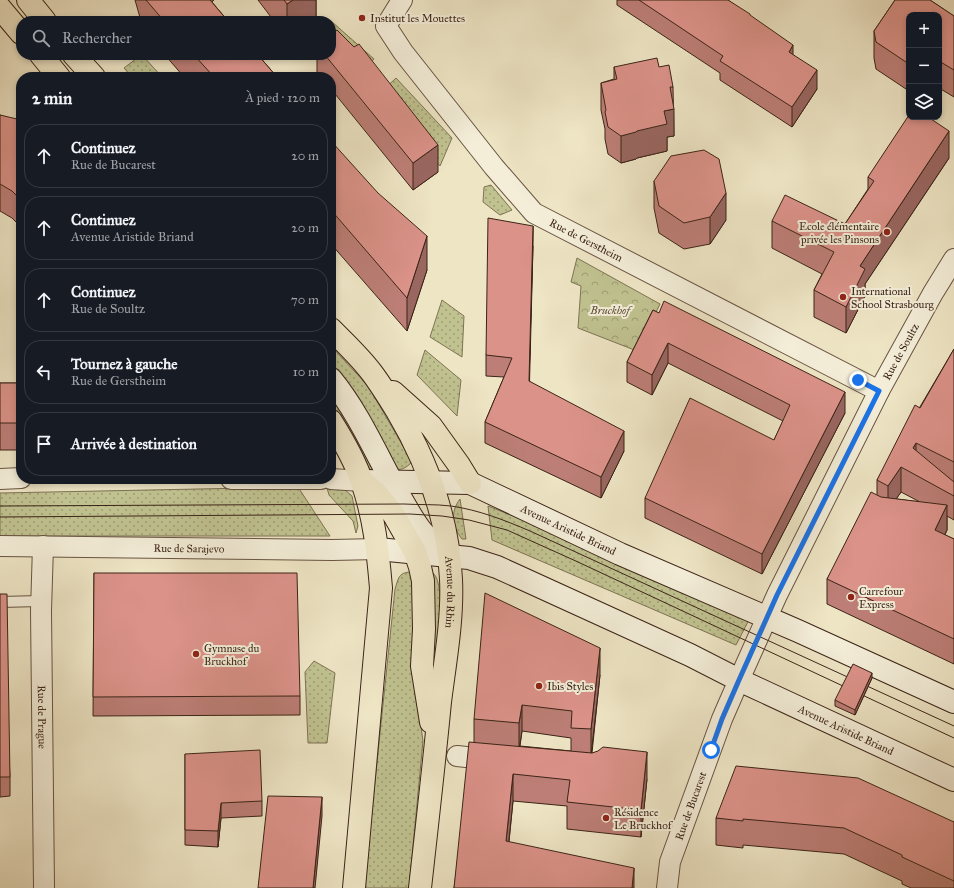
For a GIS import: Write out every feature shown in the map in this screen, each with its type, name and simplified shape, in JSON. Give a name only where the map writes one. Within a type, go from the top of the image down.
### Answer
[{"type":"main road","points":[[28,0],[41,16]]},
{"type":"main road","points":[[0,8],[16,26]]},
{"type":"main road","points":[[44,60],[55,72]]},
{"type":"main road","points":[[79,60],[89,72]]},
{"type":"main road","name":"Avenue du Rhin","points":[[336,334],[372,373],[385,391],[412,437],[432,483],[442,516],[449,555],[451,580],[449,616],[420,888]]},
{"type":"main road","points":[[372,373],[431,426],[470,483]]},
{"type":"main road","points":[[336,386],[358,418],[391,482],[418,528],[438,548],[449,555]]},
{"type":"main road","points":[[336,430],[354,461],[362,481],[372,515],[378,549],[381,588],[354,888]]},
{"type":"main road","points":[[362,481],[386,504],[406,534],[415,552],[423,581],[424,629],[422,666],[435,749]]},
{"type":"main road","name":"Avenue Aristide Briand","points":[[362,481],[470,483],[620,554],[798,631],[954,702]]},
{"type":"main road","name":"Avenue Aristide Briand","points":[[378,549],[469,558],[497,567],[690,655],[739,680],[954,780]]},
{"type":"street","name":"Rue de Gerstheim","points":[[402,0],[386,26],[403,52],[494,167],[534,213],[879,391]]},
{"type":"street","name":"Rue de Soultz","points":[[767,618],[879,391],[954,259]]},
{"type":"street","points":[[0,479],[16,478]]},
{"type":"street","points":[[336,479],[362,481]]},
{"type":"street","name":"Rue de Sarajevo","points":[[0,546],[332,550],[378,549]]},
{"type":"street","name":"Rue de Prague","points":[[43,546],[41,601],[44,888]]},
{"type":"street","points":[[739,680],[767,618]]},
{"type":"street","name":"Rue de Bucarest","points":[[667,888],[670,862],[722,719],[739,680]]},
{"type":"street","points":[[456,756],[510,761]]},
{"type":"lane","points":[[0,602],[41,601]]},
{"type":"green space","points":[[336,25],[374,59],[359,71],[336,41]]},
{"type":"green space","points":[[134,60],[147,60],[157,72],[128,72],[124,68]]},
{"type":"green space","points":[[396,78],[452,138],[440,166],[415,135],[378,95]]},
{"type":"green space","points":[[491,185],[512,210],[500,215],[483,202],[484,187]]},
{"type":"green space","name":"Bruckhof","points":[[577,258],[660,304],[637,351],[578,328],[581,286],[571,282]]},
{"type":"green space","points":[[442,300],[464,316],[462,357],[430,337]]},
{"type":"green space","points":[[425,350],[461,380],[457,416],[417,375]]},
{"type":"green space","points":[[336,351],[368,386],[410,458],[411,463],[403,469],[393,469],[336,374]]},
{"type":"green space","points":[[336,400],[374,468],[371,470],[336,412]]},
{"type":"green space","points":[[328,485],[339,485],[352,496],[358,526],[356,533],[353,521],[329,495],[327,488]]},
{"type":"green space","points":[[298,487],[330,536],[0,536],[0,493]]},
{"type":"green space","points":[[460,499],[466,539],[462,539],[454,524],[455,509]]},
{"type":"green space","points":[[488,506],[753,612],[736,645],[492,540]]},
{"type":"green space","points":[[409,572],[413,576],[413,670],[423,741],[409,888],[364,888],[395,589],[401,575]]},
{"type":"green space","points":[[433,573],[437,580],[440,592],[440,607],[438,641],[433,680],[430,576]]},
{"type":"green space","points":[[314,661],[335,673],[327,743],[308,743],[305,672]]},
{"type":"building","points":[[146,0],[210,0],[224,16],[160,16]]},
{"type":"building","points":[[284,0],[293,0],[287,4]]},
{"type":"building","points":[[639,0],[728,0],[793,45],[789,52],[817,70],[792,107],[720,61],[723,56]]},
{"type":"building","points":[[895,0],[930,0],[954,16],[954,70],[942,63],[942,12],[906,12],[906,62],[876,42],[874,31]]},
{"type":"building","points":[[336,31],[354,47],[359,44],[438,145],[413,163],[329,60],[336,60]]},
{"type":"building","points":[[657,58],[659,67],[669,65],[673,87],[670,87],[674,109],[664,111],[667,124],[621,136],[608,127],[601,83],[617,79],[614,67]]},
{"type":"building","points":[[199,60],[262,60],[273,72],[209,72]]},
{"type":"building","points":[[0,115],[16,119],[16,195],[0,184]]},
{"type":"building","points":[[906,120],[932,120],[949,131],[860,266],[865,269],[846,307],[814,290],[834,252],[772,221],[785,195],[845,224],[874,181],[868,177]]},
{"type":"building","points":[[336,147],[378,193],[427,236],[407,298],[336,216]]},
{"type":"building","points":[[704,150],[719,159],[726,193],[710,217],[684,223],[659,206],[654,181],[671,156]]},
{"type":"building","points":[[488,218],[533,226],[529,381],[624,431],[601,477],[485,422],[512,358],[486,355]]},
{"type":"building","points":[[664,301],[845,392],[762,554],[645,498],[690,398],[774,440],[790,405],[668,343],[652,375],[627,362],[653,310],[659,313]]},
{"type":"building","points":[[954,349],[954,462],[916,443],[913,448],[954,482],[954,496],[901,467],[888,486],[877,480],[915,405],[920,408]]},
{"type":"building","points":[[0,383],[16,383],[16,423],[0,423]]},
{"type":"building","points":[[871,492],[881,497],[947,505],[935,530],[954,539],[954,639],[827,579]]},
{"type":"building","name":"Gymnase du Bruckhof","points":[[94,573],[297,573],[300,696],[93,697]]},
{"type":"building","name":"Ibis Styles","points":[[485,593],[600,648],[591,729],[571,728],[572,711],[522,705],[519,723],[474,719]]},
{"type":"building","points":[[0,594],[7,594],[10,777],[0,777]]},
{"type":"building","points":[[853,664],[872,673],[855,710],[835,700]]},
{"type":"building","points":[[469,742],[592,753],[603,747],[647,752],[641,810],[567,802],[570,780],[513,774],[506,841],[634,868],[632,888],[454,888]]},
{"type":"building","points":[[260,750],[262,801],[221,803],[218,831],[185,830],[185,754]]},
{"type":"building","points":[[736,766],[858,778],[954,822],[954,881],[844,828],[716,818]]},
{"type":"building","points":[[268,796],[322,797],[313,888],[258,888]]},
{"type":"tram line","points":[[0,506],[404,504],[445,505],[472,510],[501,519],[530,531],[954,726]]},
{"type":"tram line","points":[[0,517],[410,514],[442,516],[469,520],[507,530],[954,738]]},
{"type":"place","name":"Institut les Mouettes","points":[[362,18]]},
{"type":"place","name":"Ecole élémentaire privée les Pinsons","points":[[887,232]]},
{"type":"place","name":"International School Strasbourg","points":[[843,297]]},
{"type":"place","name":"Carrefour Express","points":[[851,597]]},
{"type":"place","name":"Gymnase du Bruckhof","points":[[196,654]]},
{"type":"place","name":"Ibis Styles","points":[[539,686]]},
{"type":"place","name":"Résidence Le Bruckhof","points":[[606,818]]},
{"type":"route","points":[[711,750],[722,719],[777,595],[879,391],[858,380]]}]
